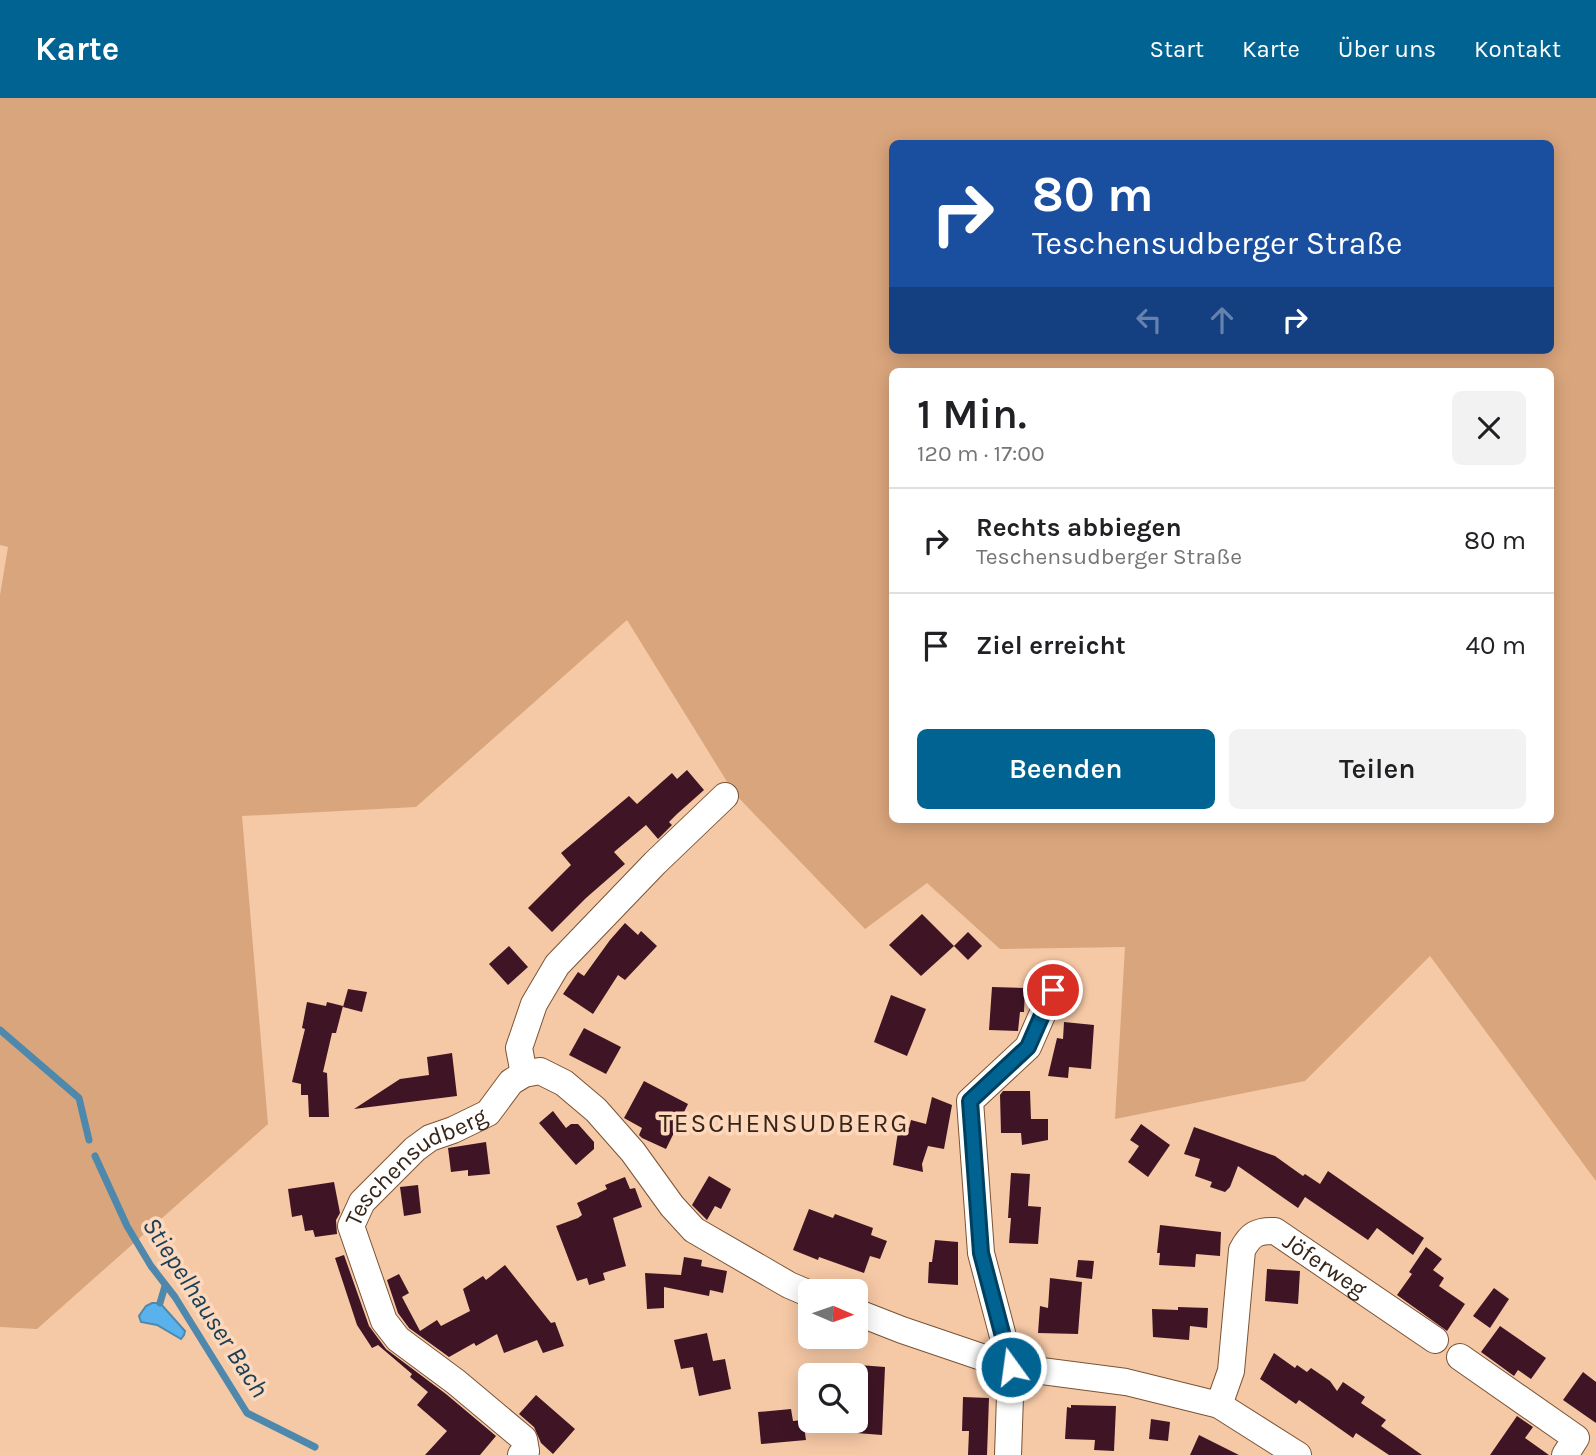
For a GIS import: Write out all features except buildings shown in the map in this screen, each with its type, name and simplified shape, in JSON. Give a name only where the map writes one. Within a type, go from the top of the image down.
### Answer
[{"type":"street","points":[[725,796],[655,863],[557,965],[534,1004],[519,1048],[524,1074],[540,1071],[564,1083],[596,1110],[694,1230],[798,1289]]},
{"type":"street","points":[[1008,1455],[1011,1367],[981,1253],[970,1101],[1028,1047],[1053,990]]},
{"type":"street","name":"Teschensudberg","points":[[521,1455],[526,1451],[524,1439],[456,1382],[398,1339],[384,1321],[351,1226],[362,1202],[415,1149],[429,1138],[488,1113],[511,1082],[524,1074]]},
{"type":"street","name":"Jöferweg","points":[[1219,1405],[1231,1371],[1241,1250],[1249,1236],[1258,1232],[1275,1231],[1435,1340]]},
{"type":"street","points":[[868,1317],[1011,1367],[1126,1382],[1219,1405],[1298,1455]]},
{"type":"street","points":[[1460,1357],[1576,1438],[1565,1455]]},
{"type":"shaded area","points":[[0,98],[1596,98],[1596,1181],[1430,956],[1305,1081],[1115,1119],[1125,947],[1000,949],[927,883],[865,929],[734,793],[627,620],[416,807],[242,816],[268,1124],[37,1329],[0,1327],[0,595],[8,547],[0,545]]},
{"type":"water","points":[[160,1303],[185,1331],[181,1339],[157,1325],[141,1322],[139,1316],[146,1306]]},
{"type":"waterway","name":"Stiepelhauser Bach","points":[[0,1030],[79,1098],[89,1140]]},
{"type":"waterway","name":"Stiepelhauser Bach","points":[[95,1156],[127,1226],[247,1413],[315,1447]]},
{"type":"waterway","points":[[160,1303],[165,1286]]},
{"type":"district","name":"TESCHENSUDBERG","points":[[784,1123]]},
{"type":"route","points":[[1011,1367],[981,1253],[970,1101],[1028,1047],[1053,990]]}]
